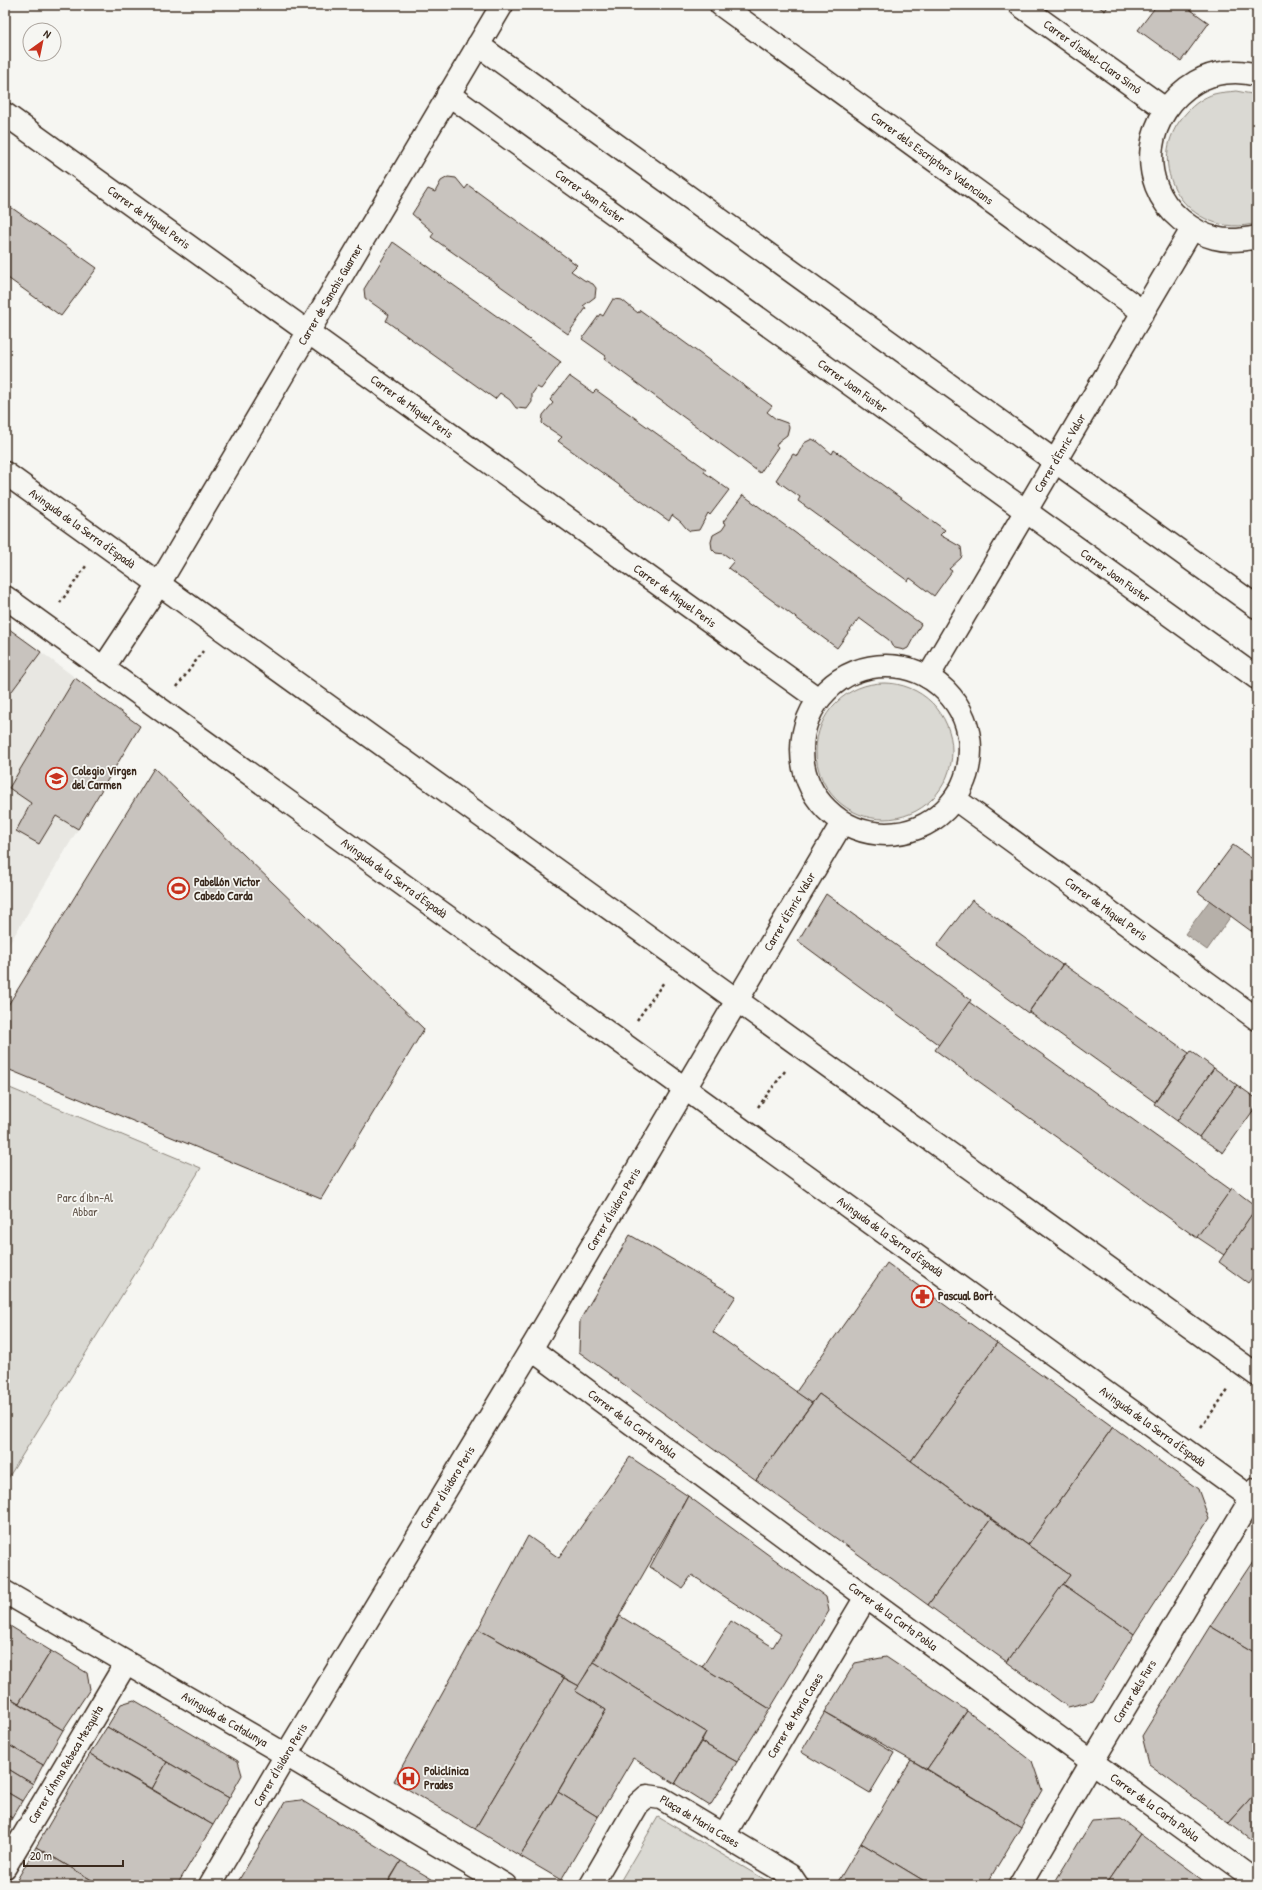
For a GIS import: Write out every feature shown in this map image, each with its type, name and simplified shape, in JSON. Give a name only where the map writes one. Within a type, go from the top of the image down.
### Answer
[{"type":"street","name":"Carrer de Sanchis Guarner","points":[[159,584],[502,5]]},
{"type":"street","name":"Carrer dels Escriptors Valencians","points":[[721,5],[1143,312]]},
{"type":"street","name":"Carrer d'Isabel-Clara Simó","points":[[1020,5],[1165,109]]},
{"type":"street","points":[[478,45],[1257,607]]},
{"type":"street","points":[[1257,75],[1229,72],[1205,77],[1182,90],[1165,109],[1154,133],[1150,161],[1157,188],[1171,211],[1192,229],[1215,238],[1239,241],[1257,237]]},
{"type":"street","name":"Carrer Joan Fuster","points":[[448,94],[1257,678]]},
{"type":"street","name":"Carrer de Miquel Peris","points":[[5,114],[307,333],[818,699]]},
{"type":"street","name":"Carrer d'Enric Valor","points":[[928,677],[1192,229]]},
{"type":"street","name":"Avinguda de la Serra d'Espadà","points":[[5,473],[1251,1371]]},
{"type":"street","points":[[104,668],[159,584]]},
{"type":"street","name":"Avinguda de la Serra d'Espadà","points":[[5,597],[621,1041],[683,1089],[742,1128],[1186,1449],[1255,1496]]},
{"type":"street","points":[[881,666],[905,668],[928,677],[949,694],[964,719],[971,746],[968,774],[955,799],[938,818],[915,830],[890,835],[865,832],[842,823],[820,804],[806,780],[801,752],[805,724],[818,699],[835,682],[857,670],[881,666]]},
{"type":"street","name":"Carrer de Miquel Peris","points":[[955,799],[1257,1019]]},
{"type":"street","name":"Carrer d'Enric Valor","points":[[737,1000],[842,823]]},
{"type":"street","points":[[683,1089],[737,1000]]},
{"type":"street","name":"Carrer d'Isidoro Peris","points":[[210,1885],[286,1755],[531,1349],[683,1089]]},
{"type":"street","name":"Carrer de la Carta Pobla","points":[[531,1349],[866,1597],[1257,1882]]},
{"type":"street","name":"Carrer dels Furs","points":[[1020,1885],[1092,1762],[1255,1496]]},
{"type":"street","name":"Avinguda de Catalunya","points":[[5,1592],[286,1755],[505,1885]]},
{"type":"street","name":"Carrer de Maria Cases","points":[[724,1835],[866,1597]]},
{"type":"street","name":"Carrer d'Anna Rebeca Mezquita","points":[[5,1867],[126,1663]]},
{"type":"street","name":"Plaça de Maria Cases","points":[[591,1885],[638,1804],[647,1796],[661,1798],[724,1835],[791,1876],[798,1885]]},
{"type":"path","points":[[44,625],[102,543]]},
{"type":"path","points":[[161,709],[220,628]]},
{"type":"path","points":[[621,1041],[680,960]]},
{"type":"path","points":[[742,1128],[803,1048]]},
{"type":"path","points":[[1186,1449],[1251,1371]]},
{"type":"shaded area","name":"Colegio Virgen del Carmen","points":[[41,652],[140,726],[5,951],[5,701]]},
{"type":"shaded area","points":[[1210,900],[1231,916],[1207,950],[1185,934]]},
{"type":"green space","points":[[1236,91],[1257,95],[1257,223],[1232,226],[1210,221],[1192,210],[1178,194],[1169,175],[1168,154],[1173,132],[1193,106],[1210,95]]},
{"type":"green space","points":[[884,683],[904,686],[916,691],[932,703],[944,719],[949,731],[952,751],[949,771],[944,783],[932,799],[916,811],[904,816],[884,819],[864,816],[852,811],[836,799],[824,783],[819,771],[816,751],[819,731],[824,719],[836,703],[852,691],[864,686]]},
{"type":"green space","name":"Parc d'Ibn-Al Abbar","points":[[5,1086],[201,1168],[5,1483]]},
{"type":"green space","points":[[658,1817],[774,1885],[618,1885]]},
{"type":"building","points":[[1096,5],[1109,5],[1105,11]]},
{"type":"building","points":[[1157,5],[1184,5],[1209,23],[1181,61],[1138,30]]},
{"type":"building","points":[[448,177],[456,178],[465,189],[468,185],[577,265],[571,271],[593,284],[596,288],[595,297],[583,306],[586,308],[568,334],[431,237],[434,233],[412,214],[428,189],[435,192],[441,181]]},
{"type":"building","points":[[5,203],[97,268],[61,316],[5,276]]},
{"type":"building","points":[[393,242],[561,362],[541,389],[537,387],[532,394],[532,402],[527,409],[516,408],[510,400],[500,393],[495,399],[386,321],[389,315],[365,298],[364,289]]},
{"type":"building","points":[[613,299],[622,300],[638,313],[640,310],[772,406],[767,412],[776,419],[787,423],[789,427],[787,435],[779,441],[776,446],[778,447],[760,473],[604,359],[606,356],[582,339],[600,314],[603,316]]},
{"type":"building","points":[[569,376],[593,393],[596,390],[706,469],[704,472],[729,490],[710,515],[708,513],[699,530],[690,531],[672,515],[669,521],[558,441],[562,437],[542,423],[543,415],[553,403],[550,400]]},
{"type":"building","points":[[812,439],[832,454],[834,450],[945,530],[940,535],[961,547],[961,558],[949,569],[952,571],[934,596],[910,578],[908,581],[798,501],[800,497],[776,480],[793,454],[797,456],[804,443]]},
{"type":"building","points":[[743,495],[921,624],[908,648],[904,650],[895,648],[889,640],[859,618],[837,648],[728,568],[734,561],[724,554],[716,553],[712,549],[711,542],[713,535],[722,530],[726,524],[723,522]]},
{"type":"building","points":[[5,626],[41,652],[12,691],[5,686]]},
{"type":"building","points":[[75,678],[140,726],[78,829],[56,816],[39,844],[16,831],[31,803],[9,788]]},
{"type":"building","name":"Pabellón Víctor Cabedo Carda","points":[[154,768],[424,1029],[321,1199],[5,1068],[5,1010]]},
{"type":"building","points":[[1233,845],[1257,862],[1257,922],[1251,931],[1198,892]]},
{"type":"building","points":[[826,894],[971,1000],[939,1045],[798,941]]},
{"type":"building","points":[[972,900],[1062,965],[1028,1013],[937,946]]},
{"type":"building","points":[[1257,922],[1257,935],[1251,931]]},
{"type":"building","points":[[1063,964],[1189,1053],[1155,1102],[1029,1012]]},
{"type":"building","points":[[969,1002],[1231,1190],[1197,1238],[935,1050]]},
{"type":"building","points":[[1191,1051],[1214,1068],[1177,1121],[1154,1104]]},
{"type":"building","points":[[1214,1068],[1237,1085],[1199,1137],[1177,1121]]},
{"type":"building","points":[[1237,1085],[1257,1099],[1257,1105],[1223,1153],[1199,1137]]},
{"type":"building","points":[[1232,1188],[1257,1207],[1224,1255],[1197,1237]]},
{"type":"building","points":[[1254,1211],[1257,1214],[1257,1271],[1248,1283],[1219,1262]]},
{"type":"building","points":[[630,1235],[736,1296],[713,1332],[812,1403],[756,1480],[579,1352],[580,1320]]},
{"type":"building","points":[[887,1263],[997,1343],[911,1461],[819,1394],[812,1403],[796,1392]]},
{"type":"building","points":[[997,1343],[1113,1427],[1028,1545],[911,1461]]},
{"type":"building","points":[[819,1394],[991,1519],[928,1605],[756,1480]]},
{"type":"building","points":[[1113,1427],[1198,1489],[1209,1519],[1134,1634],[1063,1584],[1070,1575],[1028,1545]]},
{"type":"building","points":[[630,1457],[688,1496],[579,1686],[478,1629],[528,1536],[559,1558]]},
{"type":"building","points":[[688,1496],[826,1597],[829,1611],[770,1709],[702,1667],[731,1621],[773,1647],[781,1634],[692,1575],[682,1588],[650,1567]]},
{"type":"building","points":[[991,1519],[1070,1575],[1007,1662],[928,1605]]},
{"type":"building","points":[[1257,1555],[1257,1654],[1210,1626]]},
{"type":"building","points":[[1063,1584],[1134,1634],[1093,1701],[1068,1707],[1007,1662]]},
{"type":"building","points":[[620,1616],[770,1709],[737,1762],[701,1742],[706,1732],[594,1662]]},
{"type":"building","points":[[5,1623],[51,1651],[19,1703],[5,1695]]},
{"type":"building","points":[[1210,1626],[1257,1654],[1257,1792],[1229,1823],[1149,1764],[1142,1736]]},
{"type":"building","points":[[478,1629],[564,1678],[475,1829],[394,1781]]},
{"type":"building","points":[[51,1651],[87,1673],[90,1689],[63,1730],[19,1703]]},
{"type":"building","points":[[886,1657],[967,1711],[927,1769],[825,1712],[855,1663]]},
{"type":"building","points":[[594,1662],[706,1732],[675,1784],[633,1758],[598,1817],[558,1792],[606,1710],[575,1691]]},
{"type":"building","points":[[564,1678],[579,1686],[575,1691],[606,1710],[520,1856],[475,1829]]},
{"type":"building","points":[[5,1695],[63,1730],[43,1765],[5,1743]]},
{"type":"building","points":[[134,1700],[238,1761],[242,1775],[229,1798],[107,1727],[121,1704]]},
{"type":"building","points":[[967,1711],[1032,1761],[1042,1790],[1021,1827],[927,1769]]},
{"type":"building","points":[[825,1712],[894,1753],[870,1793],[801,1752]]},
{"type":"building","points":[[107,1727],[167,1762],[152,1789],[90,1754]]},
{"type":"building","points":[[701,1742],[737,1762],[710,1806],[675,1784]]},
{"type":"building","points":[[5,1743],[43,1765],[33,1784],[5,1767]]},
{"type":"building","points":[[90,1754],[213,1825],[177,1885],[100,1885],[36,1847]]},
{"type":"building","points":[[911,1760],[1021,1827],[986,1885],[931,1885],[861,1843]]},
{"type":"building","points":[[167,1762],[229,1798],[213,1825],[152,1789]]},
{"type":"building","points":[[5,1767],[33,1784],[22,1801],[5,1791]]},
{"type":"building","points":[[5,1791],[22,1801],[12,1818],[5,1814]]},
{"type":"building","points":[[558,1792],[598,1817],[561,1880],[520,1856]]},
{"type":"building","points":[[1257,1792],[1257,1844],[1229,1823]]},
{"type":"building","points":[[301,1800],[401,1861],[386,1885],[236,1885],[285,1802]]},
{"type":"building","points":[[5,1814],[12,1818],[5,1831]]},
{"type":"building","points":[[1121,1819],[1140,1834],[1105,1885],[1053,1885],[1092,1821]]},
{"type":"building","points":[[1140,1834],[1209,1885],[1105,1885]]},
{"type":"building","points":[[861,1843],[931,1885],[836,1885]]},
{"type":"building","points":[[36,1847],[100,1885],[14,1885]]},
{"type":"building","points":[[401,1861],[442,1885],[387,1885]]},
{"type":"place","name":"Colegio Virgen del Carmen","points":[[57,778]]},
{"type":"place","name":"Pabellón Víctor Cabedo Carda","points":[[179,889]]},
{"type":"place","name":"Pascual Bort","points":[[923,1296]]},
{"type":"place","name":"Policlínica Prades","points":[[408,1778]]}]
